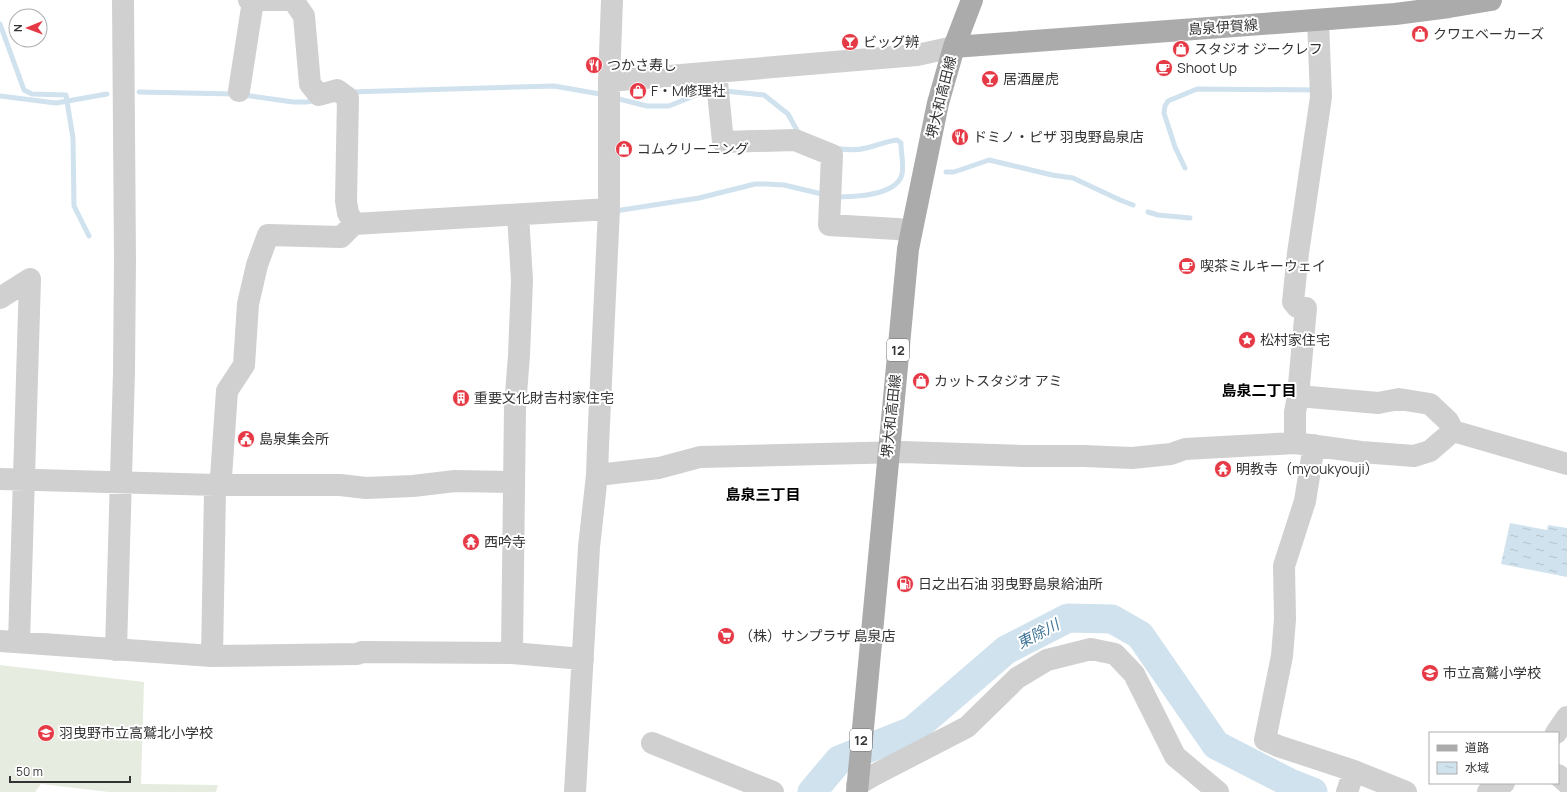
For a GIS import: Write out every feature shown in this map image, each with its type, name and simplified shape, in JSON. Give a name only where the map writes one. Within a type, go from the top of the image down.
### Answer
[{"type":"main road","name":"堺大和高田線","points":[[857,784],[908,249],[938,104],[954,47],[972,0]]},
{"type":"main road","name":"島泉伊賀線","points":[[954,47],[1395,14],[1490,0]]},
{"type":"street","points":[[116,650],[125,267],[123,0]]},
{"type":"street","points":[[239,91],[251,0],[293,0],[304,16],[310,84],[319,95],[337,90],[348,98],[346,201],[348,213],[354,224]]},
{"type":"street","points":[[575,792],[589,547],[597,475],[609,209],[609,81],[612,0]]},
{"type":"street","points":[[1318,20],[1321,97],[1298,253],[1293,302],[1297,307],[1306,308],[1298,396],[1295,412],[1304,444],[1305,501],[1284,566],[1285,619],[1282,656],[1268,719],[1266,740],[1351,780],[1406,792]]},
{"type":"street","points":[[609,81],[917,55],[954,47]]},
{"type":"street","points":[[716,72],[723,142],[796,140],[832,155],[829,225],[911,231]]},
{"type":"street","points":[[212,656],[215,491],[221,477],[227,391],[244,365],[248,304],[257,265],[268,235],[341,237],[354,224],[609,209]]},
{"type":"street","points":[[512,653],[515,407],[522,280],[518,215]]},
{"type":"street","points":[[0,298],[30,279],[23,480],[9,641],[212,656],[357,654],[362,652],[378,651],[512,653],[583,659]]},
{"type":"street","points":[[1298,396],[1378,403],[1399,399],[1430,404],[1448,421],[1453,431],[1567,464]]},
{"type":"street","points":[[597,475],[659,468],[700,457],[888,453],[1132,458],[1172,454],[1185,449],[1304,444],[1361,452],[1414,456],[1430,451],[1453,431]]},
{"type":"street","points":[[0,479],[217,485],[340,485],[366,488],[413,486],[455,481],[514,482]]},
{"type":"street","points":[[857,784],[967,727],[1017,678],[1047,660],[1092,649],[1116,654],[1134,674],[1175,756],[1218,792]]},
{"type":"street","points":[[1557,732],[1567,717]]},
{"type":"street","points":[[652,743],[773,792]]},
{"type":"street","points":[[1559,776],[1567,783]]},
{"type":"street","points":[[1488,792],[1502,784]]},
{"type":"shaded area","points":[[0,665],[144,682],[141,784],[218,785],[216,792],[109,792],[41,784],[35,792],[0,792]]},
{"type":"water","points":[[1510,523],[1547,530],[1548,525],[1567,528],[1567,577],[1501,564]]},
{"type":"waterway","points":[[0,24],[24,90],[32,94],[66,95],[73,138],[74,206],[89,236]]},
{"type":"waterway","points":[[350,92],[554,86],[600,94]]},
{"type":"waterway","points":[[1185,168],[1175,147],[1164,113],[1165,106],[1168,101],[1197,89],[1315,90]]},
{"type":"waterway","points":[[725,91],[764,95],[788,114],[799,134]]},
{"type":"waterway","points":[[139,92],[235,94]]},
{"type":"waterway","points":[[615,98],[647,106],[669,106],[701,93],[713,92]]},
{"type":"waterway","points":[[0,96],[56,103],[107,94]]},
{"type":"waterway","points":[[243,95],[293,102],[307,102],[316,100]]},
{"type":"waterway","points":[[835,148],[858,150],[897,140],[901,143],[903,167],[902,174],[892,187],[863,196],[836,197]]},
{"type":"waterway","points":[[946,172],[954,172],[989,160],[1052,175],[1073,178],[1133,205]]},
{"type":"waterway","points":[[615,211],[699,198],[755,184],[784,185],[826,195]]},
{"type":"waterway","points":[[1148,212],[1158,215],[1190,218]]},
{"type":"waterway","name":"東除川","points":[[812,792],[839,760],[912,731],[1006,650],[1068,618],[1112,619],[1140,635],[1216,745],[1290,783],[1313,792]]},
{"type":"place","name":"クワエベーカーズ","points":[[1420,34]]},
{"type":"place","name":"ビッグ辨","points":[[850,42]]},
{"type":"place","name":"スタジオ ジークレフ","points":[[1181,49]]},
{"type":"place","name":"つかさ寿し","points":[[594,65]]},
{"type":"place","name":"Shoot Up","points":[[1164,68]]},
{"type":"place","name":"居酒屋虎","points":[[990,79]]},
{"type":"place","name":"F・M修理社","points":[[638,91]]},
{"type":"place","name":"ドミノ・ピザ 羽曳野島泉店","points":[[960,137]]},
{"type":"place","name":"コムクリーニング","points":[[624,149]]},
{"type":"place","name":"喫茶ミルキーウェイ","points":[[1187,266]]},
{"type":"place","name":"松村家住宅","points":[[1247,340]]},
{"type":"place","name":"カットスタジオ アミ","points":[[921,381]]},
{"type":"place","name":"重要文化財吉村家住宅","points":[[461,398]]},
{"type":"place","name":"島泉集会所","points":[[246,439]]},
{"type":"place","name":"明教寺（myoukyouji）","points":[[1223,469]]},
{"type":"place","name":"西吟寺","points":[[471,542]]},
{"type":"place","name":"日之出石油 羽曳野島泉給油所","points":[[905,584]]},
{"type":"place","name":"（株）サンプラザ 島泉店","points":[[726,636]]},
{"type":"place","name":"市立高鷲小学校","points":[[1430,673]]},
{"type":"place","name":"羽曳野市立高鷲北小学校","points":[[46,733]]},
{"type":"district","name":"島泉二丁目","points":[[1259,391]]},
{"type":"district","name":"島泉三丁目","points":[[763,495]]}]
